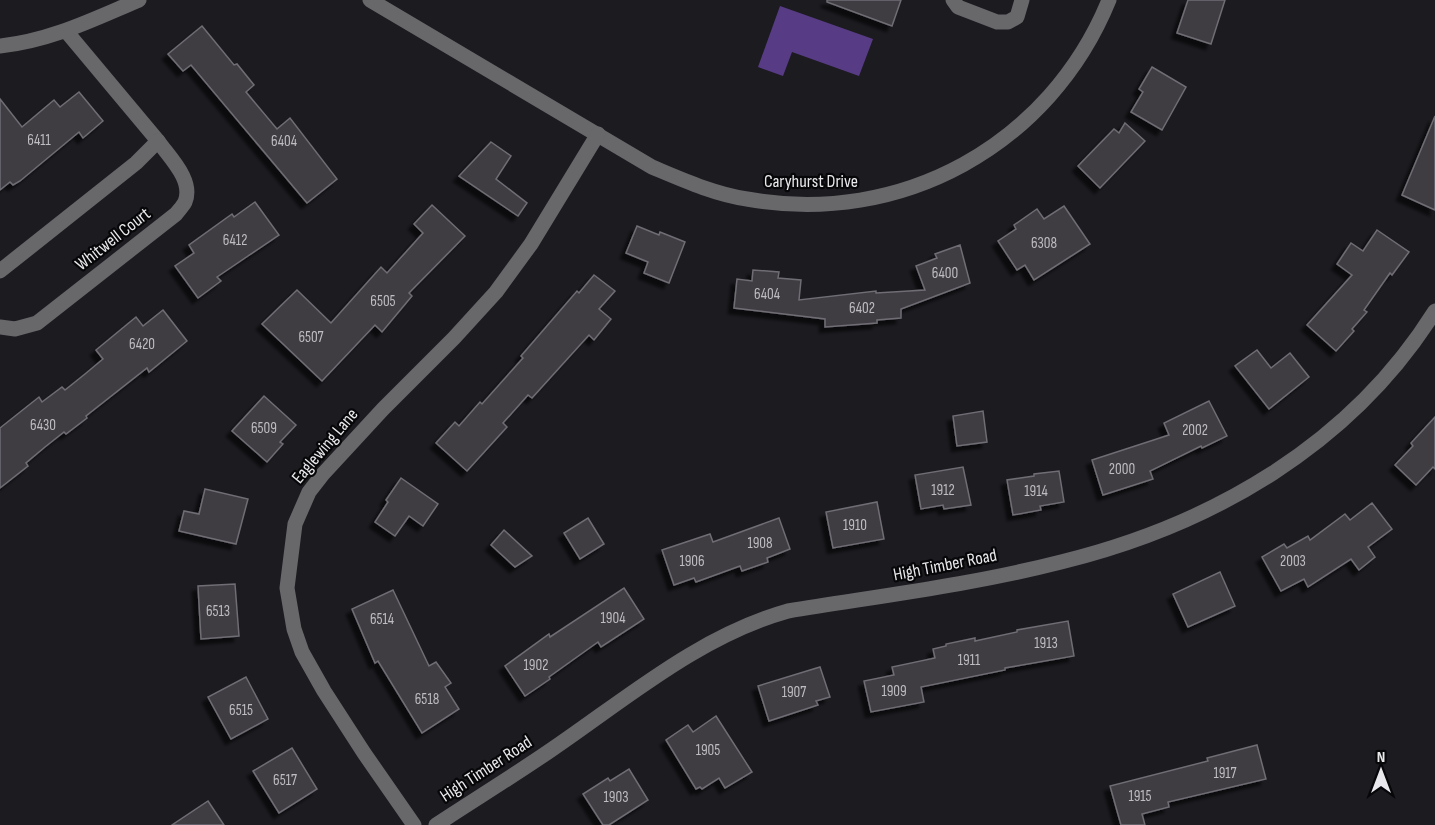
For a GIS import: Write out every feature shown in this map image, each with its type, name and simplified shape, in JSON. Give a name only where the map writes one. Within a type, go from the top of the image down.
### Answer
[{"type":"street","points":[[0,46],[27,42],[66,31],[139,0]]},
{"type":"street","name":"Caryhurst Drive","points":[[370,0],[652,166],[694,185],[745,199],[775,203],[823,204],[863,201],[886,196],[958,169],[998,144],[1028,119],[1058,87],[1073,67],[1101,20],[1109,0]]},
{"type":"street","points":[[953,0],[958,7],[997,22],[1008,22],[1017,16],[1022,0]]},
{"type":"street","name":"Whitwell Court","points":[[0,327],[15,329],[37,323],[176,214],[186,200],[186,182],[180,170],[66,31]]},
{"type":"street","name":"Eaglewing Lane","points":[[414,825],[364,753],[302,652],[294,629],[287,588],[295,524],[309,492],[323,474],[496,292],[531,244],[598,134]]},
{"type":"street","points":[[0,271],[136,163],[158,141]]},
{"type":"street","name":"High Timber Road","points":[[436,825],[682,660],[721,638],[770,616],[788,610],[907,593],[1061,562],[1153,533],[1233,497],[1268,477],[1304,452],[1347,417],[1398,365],[1435,311]]},
{"type":"shaded area","points":[[780,6],[873,39],[859,76],[792,52],[783,76],[758,67]]},
{"type":"building","points":[[827,0],[901,0],[892,26],[827,2]]},
{"type":"building","points":[[1188,0],[1225,0],[1211,44],[1177,33]]},
{"type":"building","points":[[202,26],[254,85],[246,92],[277,129],[290,118],[337,179],[307,203],[191,65],[183,71],[168,54]]},
{"type":"building","points":[[1152,67],[1186,87],[1162,130],[1131,112],[1143,92],[1139,89]]},
{"type":"building","points":[[79,92],[103,121],[83,138],[79,132],[20,181],[13,185],[10,182],[0,190],[0,99],[22,127],[54,100],[60,107]]},
{"type":"building","points":[[1435,116],[1435,210],[1402,195]]},
{"type":"building","points":[[1125,123],[1145,141],[1100,188],[1078,166],[1114,129],[1119,133]]},
{"type":"building","points":[[491,142],[511,156],[496,179],[527,203],[518,216],[459,176]]},
{"type":"building","points":[[255,202],[279,235],[217,277],[221,281],[198,298],[175,266],[194,253],[189,245],[232,214],[234,217]]},
{"type":"building","points":[[432,205],[465,236],[409,293],[412,296],[382,332],[375,325],[322,381],[262,324],[297,290],[331,323],[381,267],[387,273],[423,233],[414,224]]},
{"type":"building","points":[[1064,206],[1090,244],[1034,280],[1025,265],[1017,270],[998,241],[1016,229],[1014,225],[1037,209],[1044,219]]},
{"type":"building","points":[[637,226],[685,242],[669,283],[644,273],[648,262],[626,253]]},
{"type":"building","points":[[1377,230],[1409,252],[1392,275],[1390,273],[1364,310],[1367,312],[1352,329],[1354,331],[1336,351],[1307,325],[1352,275],[1337,264],[1351,243],[1363,251]]},
{"type":"building","points":[[960,245],[970,283],[901,309],[901,318],[877,320],[877,323],[825,327],[825,319],[734,308],[737,279],[752,281],[753,270],[779,272],[778,278],[801,280],[799,300],[876,291],[876,293],[925,290],[916,266],[937,258],[935,254]]},
{"type":"building","points":[[594,275],[615,291],[599,309],[611,319],[594,340],[589,335],[532,398],[528,395],[503,423],[507,427],[467,471],[436,443],[455,422],[459,426],[480,402],[482,404],[577,291],[579,293]]},
{"type":"building","points":[[163,310],[187,341],[149,372],[147,368],[66,434],[64,432],[26,463],[28,466],[0,488],[0,428],[39,397],[42,402],[62,387],[65,390],[85,374],[103,359],[96,350],[136,317],[143,326]]},
{"type":"building","points":[[1257,350],[1271,368],[1290,353],[1309,377],[1269,409],[1235,366]]},
{"type":"building","points":[[264,396],[296,425],[280,442],[283,444],[267,462],[232,431]]},
{"type":"building","points":[[1209,401],[1227,436],[1150,471],[1153,479],[1103,495],[1092,460],[1169,435],[1164,423]]},
{"type":"building","points":[[983,411],[987,442],[957,446],[953,416]]},
{"type":"building","points":[[1435,417],[1435,469],[1433,467],[1416,485],[1395,465]]},
{"type":"building","points":[[963,467],[971,505],[944,509],[943,505],[921,509],[915,475]]},
{"type":"building","points":[[1059,471],[1064,502],[1040,506],[1041,510],[1013,515],[1007,480]]},
{"type":"building","points":[[401,478],[438,504],[423,526],[409,516],[395,536],[375,522]]},
{"type":"building","points":[[205,489],[248,499],[236,544],[179,531],[184,511],[199,514]]},
{"type":"building","points":[[877,502],[884,539],[833,548],[826,512]]},
{"type":"building","points":[[1372,503],[1392,529],[1368,547],[1375,557],[1359,570],[1351,559],[1308,587],[1304,579],[1281,591],[1262,557],[1284,544],[1287,548],[1308,536],[1310,540],[1345,514],[1350,520]]},
{"type":"building","points":[[588,518],[604,544],[580,559],[564,533]]},
{"type":"building","points":[[779,518],[790,549],[767,558],[768,562],[742,571],[740,566],[696,582],[694,578],[674,585],[662,550],[710,534],[713,542]]},
{"type":"building","points":[[504,530],[532,556],[515,567],[491,545]]},
{"type":"building","points":[[1220,572],[1235,606],[1188,627],[1173,594]]},
{"type":"building","points":[[235,584],[239,636],[201,639],[198,586]]},
{"type":"building","points":[[624,588],[644,619],[601,647],[598,642],[525,696],[505,666],[549,634],[550,637]]},
{"type":"building","points":[[393,590],[429,666],[436,662],[451,683],[445,687],[459,709],[422,733],[378,661],[375,663],[352,609]]},
{"type":"building","points":[[1068,621],[1074,656],[1005,668],[1005,670],[921,687],[924,702],[871,712],[864,681],[894,675],[892,667],[935,658],[933,649],[946,646],[946,644],[975,638],[975,641],[1017,632],[1017,630]]},
{"type":"building","points":[[820,667],[830,697],[816,701],[818,705],[769,721],[758,686]]},
{"type":"building","points":[[246,677],[268,719],[231,739],[208,697]]},
{"type":"building","points":[[716,716],[752,772],[725,788],[719,778],[702,789],[700,787],[696,789],[666,740],[688,725],[693,732]]},
{"type":"building","points":[[1257,745],[1266,779],[1168,802],[1169,807],[1142,814],[1145,825],[1121,825],[1110,786],[1208,761],[1207,758]]},
{"type":"building","points":[[292,748],[317,789],[279,813],[253,771]]},
{"type":"building","points":[[629,769],[648,800],[609,825],[603,825],[583,794],[608,778],[610,781]]},
{"type":"building","points":[[208,801],[224,825],[172,825]]}]
